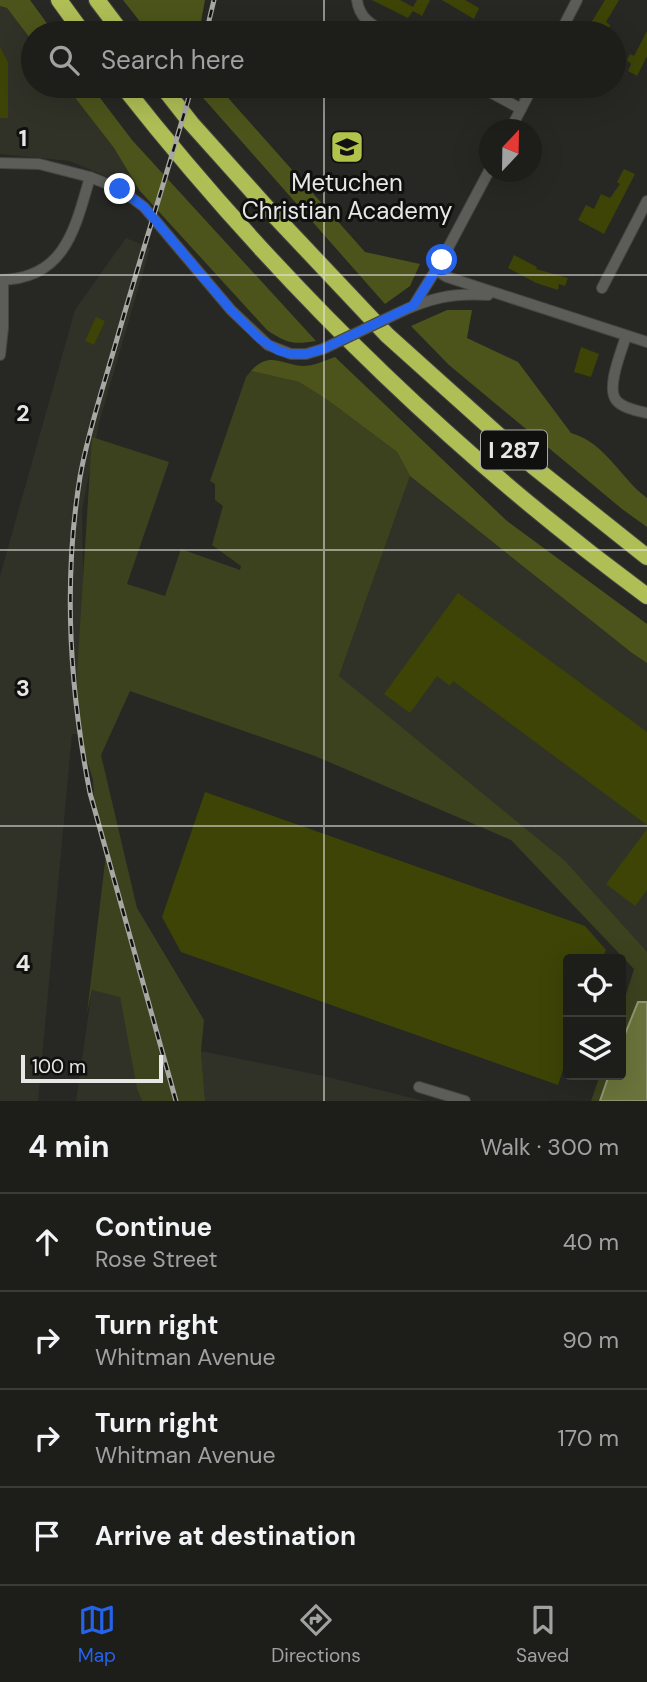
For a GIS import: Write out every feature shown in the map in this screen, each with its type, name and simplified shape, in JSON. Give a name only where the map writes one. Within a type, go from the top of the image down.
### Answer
[{"type":"highway","points":[[59,0],[74,21]]},
{"type":"highway","points":[[97,0],[113,21]]},
{"type":"highway","name":"I 287","points":[[133,98],[253,242],[357,351],[492,474],[586,551],[647,596]]},
{"type":"highway","name":"I 287","points":[[171,98],[270,211],[387,335],[534,467],[647,557]]},
{"type":"street","points":[[356,0],[366,21]]},
{"type":"street","points":[[566,21],[577,0]]},
{"type":"street","points":[[501,98],[521,109]]},
{"type":"street","points":[[516,119],[527,98]]},
{"type":"street","points":[[0,163],[39,164],[90,177],[120,189],[144,207],[231,310],[268,345],[291,354],[306,354],[323,349],[428,299],[454,294],[498,295]]},
{"type":"street","points":[[0,355],[3,328],[1,280],[16,280],[44,268],[63,250],[76,227],[90,177]]},
{"type":"street","points":[[414,305],[439,265],[482,182]]},
{"type":"street","points":[[602,288],[647,201]]},
{"type":"street","points":[[439,265],[442,274],[447,277],[647,342]]},
{"type":"street","points":[[626,336],[613,382],[615,397],[622,405],[647,413]]},
{"type":"street","points":[[419,1087],[465,1101]]},
{"type":"shaded area","points":[[0,0],[30,0],[45,21],[21,21],[21,26],[7,8],[0,6]]},
{"type":"shaded area","points":[[123,0],[205,0],[201,21],[140,21]]},
{"type":"shaded area","points":[[0,6],[7,8],[21,26],[21,98],[75,98],[114,148],[140,191],[70,161],[0,154]]},
{"type":"shaded area","points":[[75,98],[100,98],[132,140],[316,341],[290,342],[267,330],[140,191],[114,148]]},
{"type":"shaded area","points":[[203,98],[228,98],[365,252],[420,264],[410,286],[385,304]]},
{"type":"shaded area","points":[[126,238],[150,248],[99,423],[82,510],[86,734],[72,734],[38,1101],[0,1101],[0,576],[75,310]]},
{"type":"shaded area","points":[[447,310],[472,310],[467,338],[518,362],[571,433],[594,445],[647,498],[647,527],[449,365],[411,326]]},
{"type":"shaded area","points":[[335,357],[507,521],[647,624],[647,663],[410,476],[397,452],[329,401],[299,382],[251,371],[269,360],[302,366]]},
{"type":"shaded area","points":[[251,371],[299,382],[397,452],[410,476],[339,676],[565,861],[647,952],[647,1101],[591,1101],[598,1080],[626,1080],[626,995],[634,969],[626,961],[626,954],[620,954],[511,840],[315,756],[130,691],[101,755],[137,908],[204,1020],[201,1051],[205,1101],[142,1101],[137,1089],[120,997],[92,990],[87,1013],[106,854],[95,819],[93,780],[78,731],[77,674],[92,437],[169,462],[127,584],[165,596],[181,549],[240,570],[241,566],[212,545],[223,506],[215,500],[215,484],[210,481],[246,377]]},
{"type":"shaded area","points":[[410,476],[647,663],[647,952],[339,676]]},
{"type":"shaded area","points":[[92,990],[120,996],[137,1089],[142,1101],[76,1101]]},
{"type":"shaded area","points":[[638,1002],[647,1002],[647,1101],[600,1101],[607,1080],[626,1080],[626,1032]]},
{"type":"shaded area","points":[[201,1051],[319,1075],[424,1101],[205,1101]]},
{"type":"building","points":[[372,0],[400,0],[413,7],[417,0],[430,0],[422,16],[413,11],[408,18]]},
{"type":"building","points":[[442,0],[465,0],[479,8],[474,19]]},
{"type":"building","points":[[605,0],[619,0],[607,21],[592,21]]},
{"type":"building","points":[[647,31],[647,56],[637,76],[628,71],[631,64],[627,60],[630,54],[634,56]]},
{"type":"building","points":[[0,47],[8,62],[8,118],[0,118]]},
{"type":"building","points":[[624,169],[635,174],[604,234],[578,220],[586,205],[594,209],[601,194],[610,198],[620,184],[617,182]]},
{"type":"building","points":[[514,255],[537,267],[536,269],[568,278],[565,286],[559,284],[558,290],[536,283],[508,268]]},
{"type":"building","points":[[96,317],[105,321],[94,345],[85,341]]},
{"type":"building","points":[[581,347],[599,354],[591,377],[574,372]]},
{"type":"building","points":[[458,593],[647,732],[647,825],[453,681],[450,686],[437,676],[410,713],[384,694]]},
{"type":"building","points":[[205,792],[585,926],[606,950],[604,954],[563,954],[563,1070],[558,1085],[181,952],[162,917]]},
{"type":"building","points":[[647,829],[647,890],[635,906],[606,884]]},
{"type":"railway","points":[[209,21],[214,0]]},
{"type":"railway","points":[[176,1101],[90,793],[74,676],[70,596],[75,516],[87,442],[188,98]]},
{"type":"place","name":"Metuchen Christian Academy","points":[[347,147]]},
{"type":"route","points":[[120,189],[144,207],[231,310],[260,339],[279,351],[291,354],[306,354],[323,349],[414,305],[442,260]]}]
